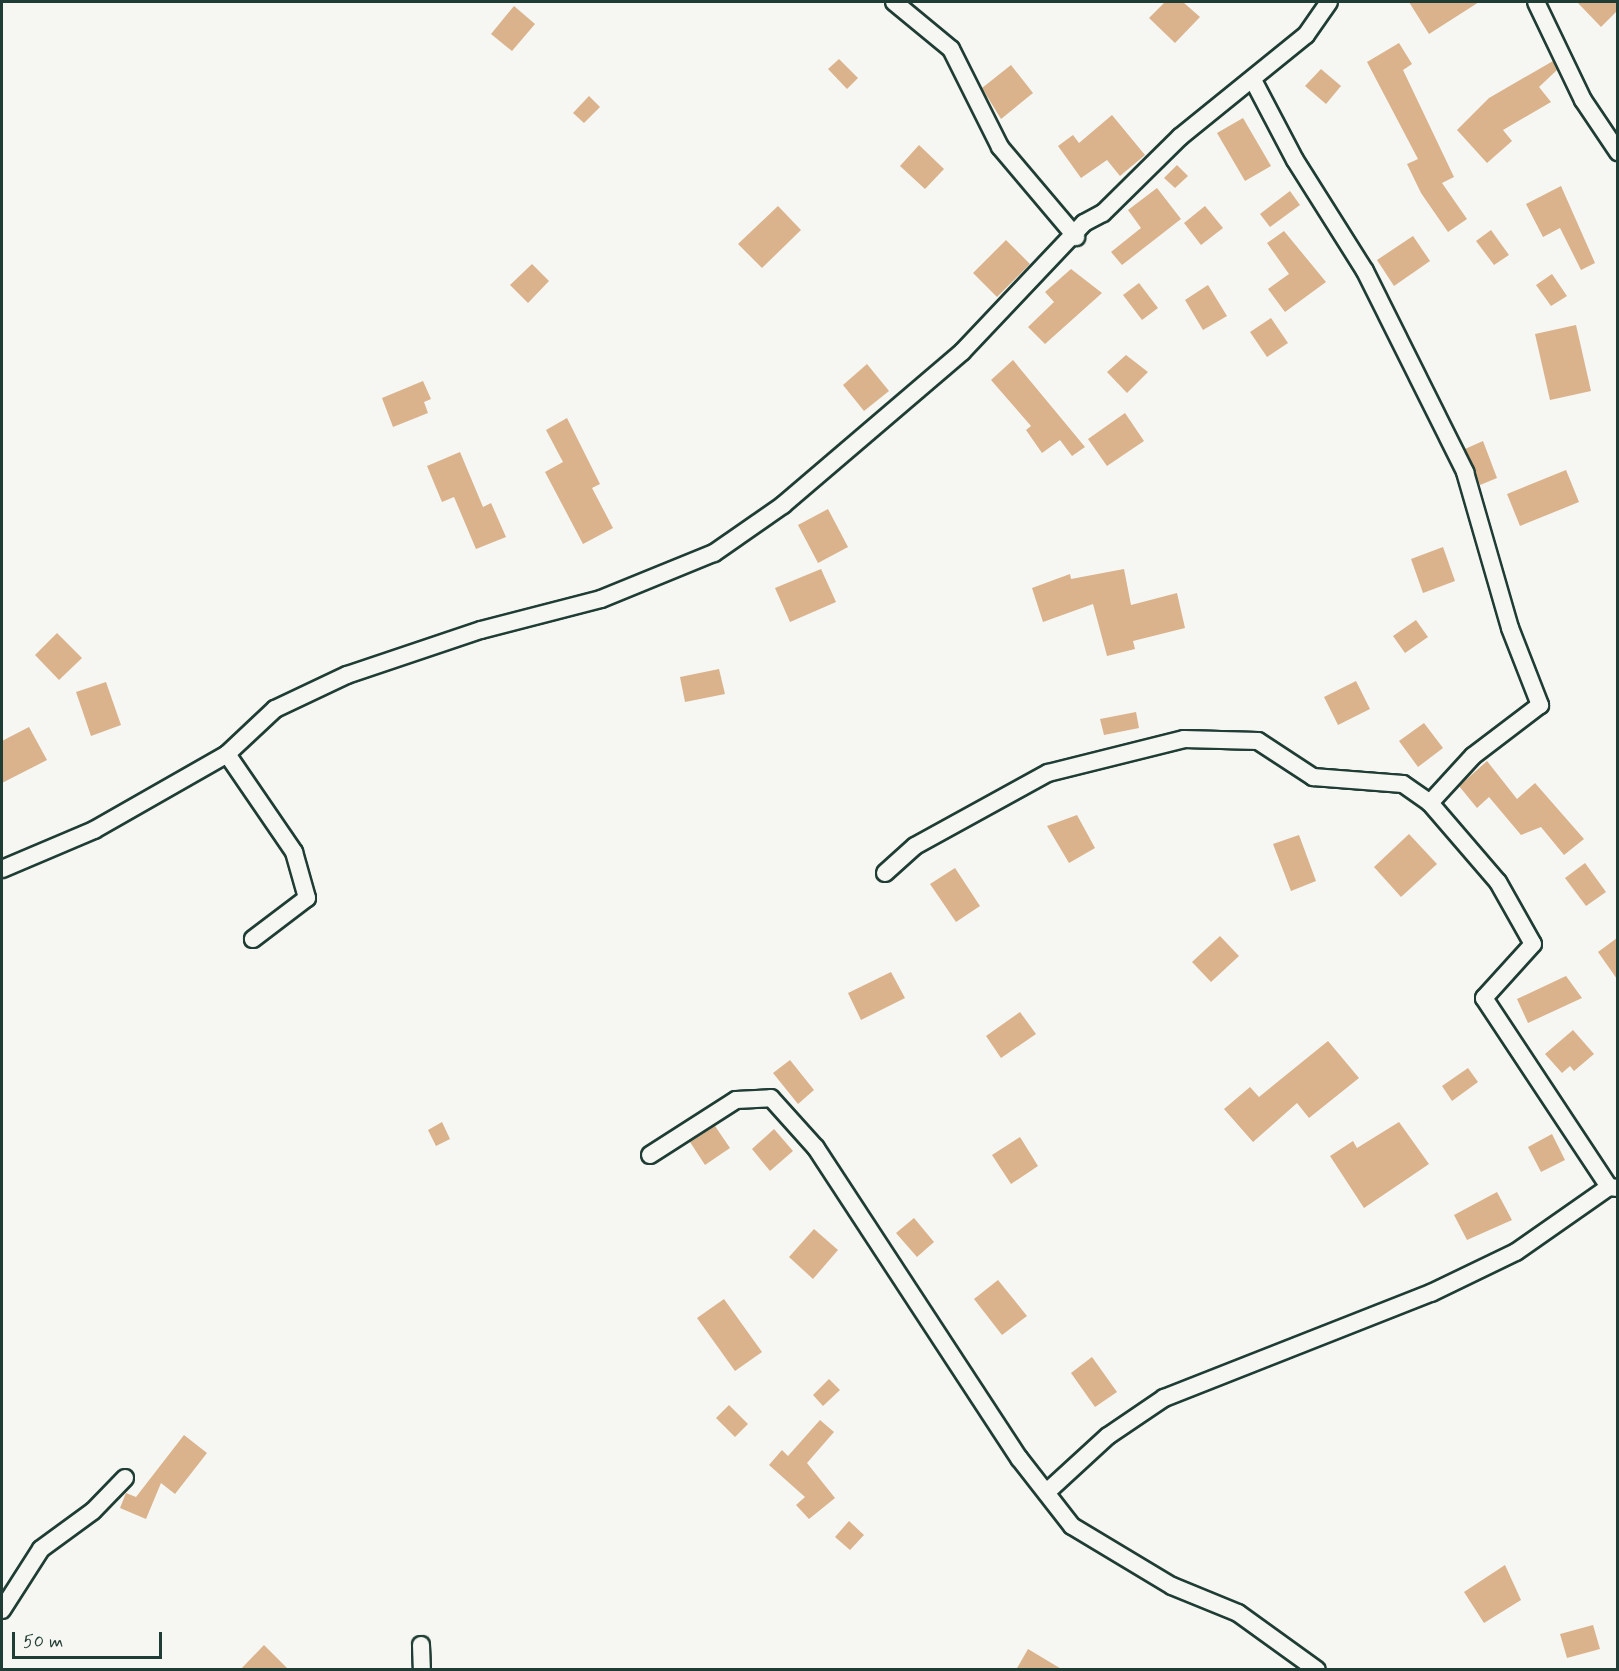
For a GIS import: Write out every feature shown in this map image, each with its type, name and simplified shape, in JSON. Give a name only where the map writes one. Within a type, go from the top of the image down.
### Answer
[{"type":"street","points":[[894,2],[951,49],[1000,147],[1076,237]]},
{"type":"street","points":[[2,869],[94,830],[227,754],[275,709],[347,675],[481,630],[601,599],[714,553],[783,504],[962,352],[1180,136],[1253,80],[1313,28],[1329,2]]},
{"type":"street","points":[[1536,2],[1583,100],[1617,152]]},
{"type":"street","points":[[1253,80],[1295,160],[1365,271],[1465,472],[1510,628],[1539,705],[1473,756],[1430,803]]},
{"type":"street","points":[[885,873],[915,846],[1048,773],[1184,739],[1258,741],[1313,777],[1403,784],[1430,803],[1498,882],[1533,944],[1484,998],[1613,1188],[1516,1252],[1431,1293],[1164,1398],[1108,1436],[1049,1490]]},
{"type":"street","points":[[227,754],[294,852],[307,898],[253,939]]},
{"type":"street","points":[[650,1155],[736,1100],[771,1098],[816,1148],[1019,1458],[1049,1490],[1072,1526],[1172,1586],[1238,1613],[1317,1670]]},
{"type":"street","points":[[2,1610],[41,1549],[93,1511],[125,1478]]},
{"type":"street","points":[[421,1645],[422,1670]]},
{"type":"building","points":[[1165,2],[1183,2],[1200,17],[1175,43],[1149,18]]},
{"type":"building","points":[[1409,2],[1479,2],[1429,34]]},
{"type":"building","points":[[1577,2],[1617,2],[1617,11],[1601,27]]},
{"type":"building","points":[[514,6],[535,24],[512,51],[491,34]]},
{"type":"building","points":[[1399,43],[1412,64],[1403,70],[1454,177],[1442,183],[1467,219],[1448,232],[1421,193],[1407,164],[1418,159],[1367,62]]},
{"type":"building","points":[[839,59],[858,78],[847,89],[828,69]]},
{"type":"building","points":[[1553,61],[1557,70],[1539,87],[1551,102],[1503,130],[1512,141],[1487,163],[1457,130],[1489,98]]},
{"type":"building","points":[[1011,65],[1033,93],[1001,119],[982,88]]},
{"type":"building","points":[[1321,69],[1341,86],[1326,104],[1305,86]]},
{"type":"building","points":[[589,96],[600,107],[584,123],[573,113]]},
{"type":"building","points":[[1112,115],[1145,155],[1120,176],[1107,160],[1081,178],[1058,146],[1073,135],[1079,143]]},
{"type":"building","points":[[1243,118],[1271,166],[1245,181],[1217,133]]},
{"type":"building","points":[[919,145],[944,169],[925,189],[900,166]]},
{"type":"building","points":[[1177,165],[1188,176],[1175,188],[1164,178]]},
{"type":"building","points":[[1561,186],[1595,263],[1581,270],[1560,228],[1543,237],[1526,204]]},
{"type":"building","points":[[1157,188],[1181,219],[1122,265],[1111,252],[1141,228],[1128,210]]},
{"type":"building","points":[[1290,191],[1300,205],[1270,227],[1260,214]]},
{"type":"building","points":[[778,206],[801,230],[762,268],[738,244]]},
{"type":"building","points":[[1205,206],[1223,228],[1201,245],[1184,223]]},
{"type":"building","points":[[1491,230],[1509,255],[1494,265],[1476,241]]},
{"type":"building","points":[[1284,231],[1326,282],[1285,312],[1268,289],[1289,274],[1267,243]]},
{"type":"building","points":[[1413,236],[1430,261],[1394,286],[1377,260]]},
{"type":"building","points":[[1006,240],[1030,264],[997,297],[973,273]]},
{"type":"building","points":[[532,264],[549,281],[528,303],[510,285]]},
{"type":"building","points":[[1071,269],[1102,293],[1045,344],[1028,327],[1054,302],[1045,292]]},
{"type":"building","points":[[1552,274],[1567,296],[1551,306],[1536,285]]},
{"type":"building","points":[[1139,283],[1158,308],[1142,320],[1123,295]]},
{"type":"building","points":[[1208,285],[1227,316],[1203,330],[1185,300]]},
{"type":"building","points":[[1271,318],[1288,343],[1267,357],[1250,332]]},
{"type":"building","points":[[1576,325],[1591,391],[1550,400],[1535,334]]},
{"type":"building","points":[[1126,355],[1148,372],[1127,393],[1107,372]]},
{"type":"building","points":[[1013,360],[1085,447],[1072,456],[1060,440],[1042,453],[1026,430],[1031,426],[991,380]]},
{"type":"building","points":[[867,364],[889,391],[864,411],[843,385]]},
{"type":"building","points":[[423,381],[431,399],[424,402],[428,413],[393,427],[382,398]]},
{"type":"building","points":[[1125,413],[1144,441],[1107,466],[1088,439]]},
{"type":"building","points":[[567,418],[600,484],[592,488],[613,528],[583,544],[545,472],[563,462],[546,430]]},
{"type":"building","points":[[1483,441],[1497,478],[1480,485],[1465,449]]},
{"type":"building","points":[[460,452],[483,507],[491,503],[506,537],[476,549],[454,497],[442,502],[427,466]]},
{"type":"building","points":[[1566,470],[1579,502],[1520,526],[1507,494]]},
{"type":"building","points":[[828,509],[848,547],[818,563],[798,525]]},
{"type":"building","points":[[1443,547],[1455,581],[1423,593],[1411,559]]},
{"type":"building","points":[[821,569],[836,602],[790,622],[775,588]]},
{"type":"building","points":[[1124,569],[1131,605],[1177,593],[1185,628],[1133,641],[1135,649],[1107,656],[1093,604],[1043,622],[1032,588],[1070,574],[1071,579]]},
{"type":"building","points":[[1416,620],[1428,637],[1405,653],[1393,636]]},
{"type":"building","points":[[57,633],[82,658],[59,680],[35,655]]},
{"type":"building","points":[[719,669],[725,694],[685,702],[680,677]]},
{"type":"building","points":[[1356,681],[1370,709],[1338,725],[1324,697]]},
{"type":"building","points":[[106,682],[121,725],[91,736],[76,692]]},
{"type":"building","points":[[1136,712],[1139,728],[1104,735],[1100,719]]},
{"type":"building","points":[[1424,723],[1443,748],[1418,767],[1399,741]]},
{"type":"building","points":[[29,727],[47,760],[2,783],[2,741]]},
{"type":"building","points":[[1487,761],[1517,799],[1535,783],[1584,839],[1564,855],[1541,827],[1521,835],[1489,797],[1477,808],[1459,786]]},
{"type":"building","points":[[1077,815],[1095,848],[1069,863],[1047,826]]},
{"type":"building","points":[[1409,834],[1437,864],[1401,897],[1374,867]]},
{"type":"building","points":[[1299,835],[1316,881],[1291,891],[1273,844]]},
{"type":"building","points":[[1585,863],[1606,892],[1586,906],[1565,878]]},
{"type":"building","points":[[955,868],[980,906],[956,922],[930,884]]},
{"type":"building","points":[[1220,936],[1239,956],[1211,982],[1192,962]]},
{"type":"building","points":[[1617,938],[1617,979],[1598,952]]},
{"type":"building","points":[[891,972],[905,998],[861,1020],[848,993]]},
{"type":"building","points":[[1566,976],[1582,998],[1528,1023],[1517,999]]},
{"type":"building","points":[[1020,1012],[1036,1034],[1001,1058],[986,1036]]},
{"type":"building","points":[[1573,1030],[1594,1054],[1574,1071],[1570,1066],[1562,1073],[1545,1054]]},
{"type":"building","points":[[1328,1041],[1359,1078],[1309,1118],[1297,1103],[1253,1142],[1224,1109],[1250,1087],[1259,1097]]},
{"type":"building","points":[[790,1060],[814,1090],[798,1104],[773,1073]]},
{"type":"building","points":[[1468,1068],[1478,1082],[1452,1101],[1442,1086]]},
{"type":"building","points":[[442,1122],[450,1139],[436,1146],[428,1130]]},
{"type":"building","points":[[1399,1122],[1429,1164],[1364,1208],[1330,1156],[1353,1141],[1357,1148]]},
{"type":"building","points":[[715,1126],[730,1148],[705,1165],[690,1142]]},
{"type":"building","points":[[774,1129],[793,1151],[770,1171],[752,1149]]},
{"type":"building","points":[[1552,1134],[1565,1160],[1541,1172],[1528,1147]]},
{"type":"building","points":[[1020,1137],[1038,1166],[1011,1184],[992,1155]]},
{"type":"building","points":[[1497,1192],[1512,1220],[1467,1240],[1454,1215]]},
{"type":"building","points":[[914,1218],[934,1242],[917,1257],[896,1233]]},
{"type":"building","points":[[814,1229],[838,1250],[813,1279],[789,1257]]},
{"type":"building","points":[[998,1280],[1027,1316],[1002,1335],[974,1299]]},
{"type":"building","points":[[724,1299],[762,1352],[735,1371],[697,1318]]},
{"type":"building","points":[[1092,1357],[1117,1392],[1095,1407],[1071,1373]]},
{"type":"building","points":[[829,1379],[840,1390],[823,1406],[813,1395]]},
{"type":"building","points":[[729,1405],[748,1424],[735,1437],[716,1418]]},
{"type":"building","points":[[820,1420],[834,1432],[807,1463],[835,1498],[809,1519],[796,1505],[805,1497],[769,1465],[782,1450],[788,1456]]},
{"type":"building","points":[[184,1435],[207,1453],[175,1494],[161,1483],[146,1519],[120,1508],[126,1493],[136,1497]]},
{"type":"building","points":[[849,1521],[864,1535],[850,1550],[835,1537]]},
{"type":"building","points":[[1505,1565],[1521,1600],[1484,1623],[1464,1592]]},
{"type":"building","points":[[1593,1625],[1600,1649],[1567,1658],[1560,1634]]},
{"type":"building","points":[[264,1645],[289,1670],[240,1670]]},
{"type":"building","points":[[1028,1649],[1063,1670],[1016,1670]]}]
